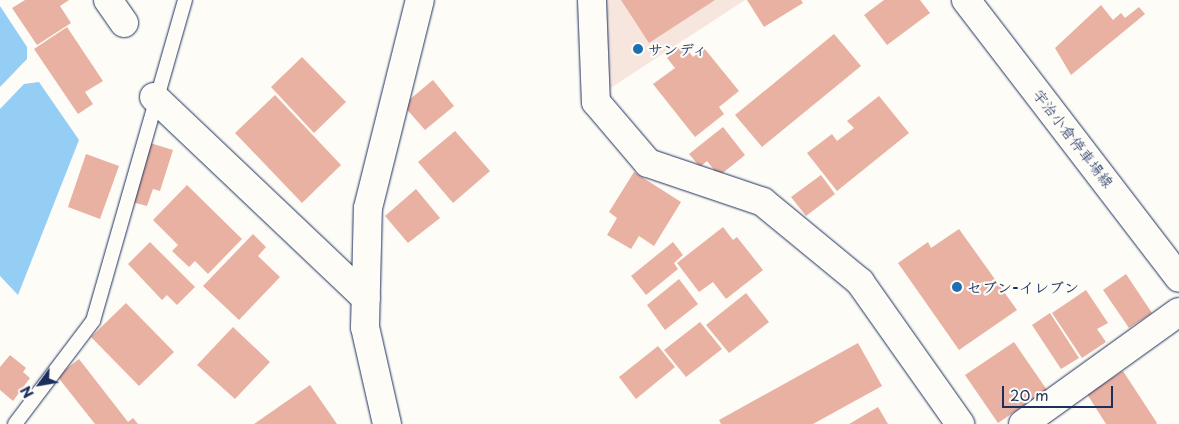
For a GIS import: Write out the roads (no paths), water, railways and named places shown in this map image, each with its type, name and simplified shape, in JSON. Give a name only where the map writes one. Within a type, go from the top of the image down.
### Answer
[{"type":"street","points":[[108,0],[124,23]]},
{"type":"street","points":[[387,424],[365,327],[368,208],[420,0]]},
{"type":"street","points":[[592,0],[596,102],[648,163],[763,202],[860,282],[960,424]]},
{"type":"street","name":"宇治小倉停車場線","points":[[966,0],[1179,278]]},
{"type":"street","points":[[154,97],[366,298]]},
{"type":"street","points":[[1023,424],[1179,312]]},
{"type":"lane","points":[[15,424],[93,321],[154,97],[185,0]]},
{"type":"water","points":[[0,6],[27,47],[27,59],[0,87]]},
{"type":"water","points":[[39,82],[79,140],[18,295],[0,276],[0,109],[24,84]]},
{"type":"place","name":"サンディ","points":[[638,49]]},
{"type":"place","name":"セブン-イレブン","points":[[957,287]]}]
